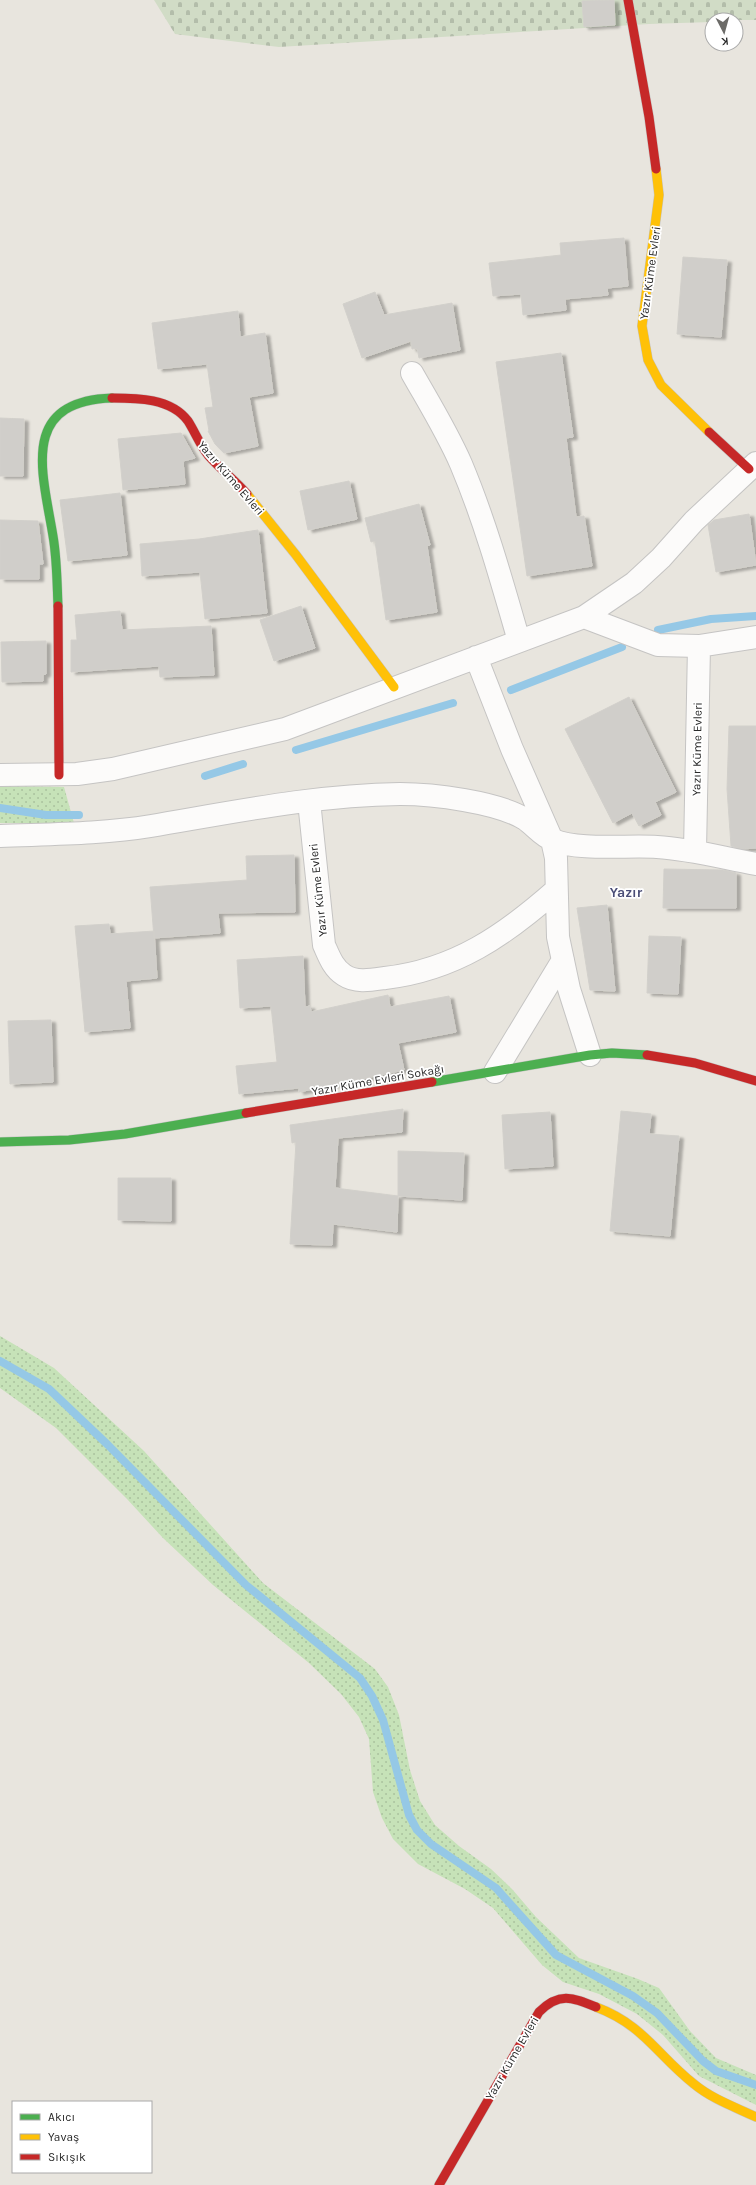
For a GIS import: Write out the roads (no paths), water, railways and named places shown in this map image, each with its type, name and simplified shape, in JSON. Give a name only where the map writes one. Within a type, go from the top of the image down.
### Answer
[{"type":"street","name":"Yazır Küme Evleri","points":[[0,776],[59,775],[113,769],[243,740],[285,729],[584,617],[634,583],[753,466],[683,408],[661,385],[648,360],[642,326],[659,195],[636,37],[628,0]]},
{"type":"street","points":[[412,372],[461,464],[494,560],[519,641]]},
{"type":"street","name":"Yazır Küme Evleri","points":[[59,775],[57,582],[53,529],[41,468],[42,447],[50,426],[59,414],[72,405],[90,399],[123,398],[149,401],[168,406],[180,412],[202,447],[232,477],[262,512],[394,688]]},
{"type":"street","points":[[584,617],[658,645],[700,646],[756,637]]},
{"type":"street","name":"Yazır Küme Evleri","points":[[695,851],[700,646]]},
{"type":"street","points":[[476,657],[512,749],[552,840],[556,858],[558,937],[568,989],[590,1054]]},
{"type":"street","points":[[0,836],[150,826],[309,800],[402,794],[446,797],[486,804],[524,818],[552,840],[579,845],[658,847],[695,851],[756,864]]},
{"type":"street","name":"Yazır Küme Evleri","points":[[309,800],[324,945],[333,964],[343,974],[354,980],[410,976],[462,958],[493,940],[516,924],[556,890]]},
{"type":"street","points":[[495,1072],[563,960]]},
{"type":"street","name":"Yazır Küme Evleri Sokağı","points":[[0,1142],[68,1140],[125,1134],[495,1072],[590,1054],[618,1052],[672,1057],[756,1081]]},
{"type":"street","name":"Yazır Küme Evleri","points":[[439,2185],[539,2012],[549,2002],[561,1997],[584,2002],[629,2023],[643,2034],[705,2094],[756,2117]]},
{"type":"waterway","points":[[658,630],[711,619],[756,616]]},
{"type":"waterway","points":[[511,690],[622,647]]},
{"type":"waterway","points":[[296,750],[453,703]]},
{"type":"waterway","points":[[205,776],[243,764]]},
{"type":"waterway","points":[[0,808],[46,815],[79,815]]},
{"type":"waterway","points":[[0,1361],[49,1389],[108,1445],[246,1585],[360,1678],[372,1696],[383,1720],[409,1815],[417,1830],[431,1844],[496,1888],[556,1955],[633,1996],[657,2013],[703,2061],[716,2071],[756,2085]]},
{"type":"district","name":"Yazır","points":[[626,892]]}]
